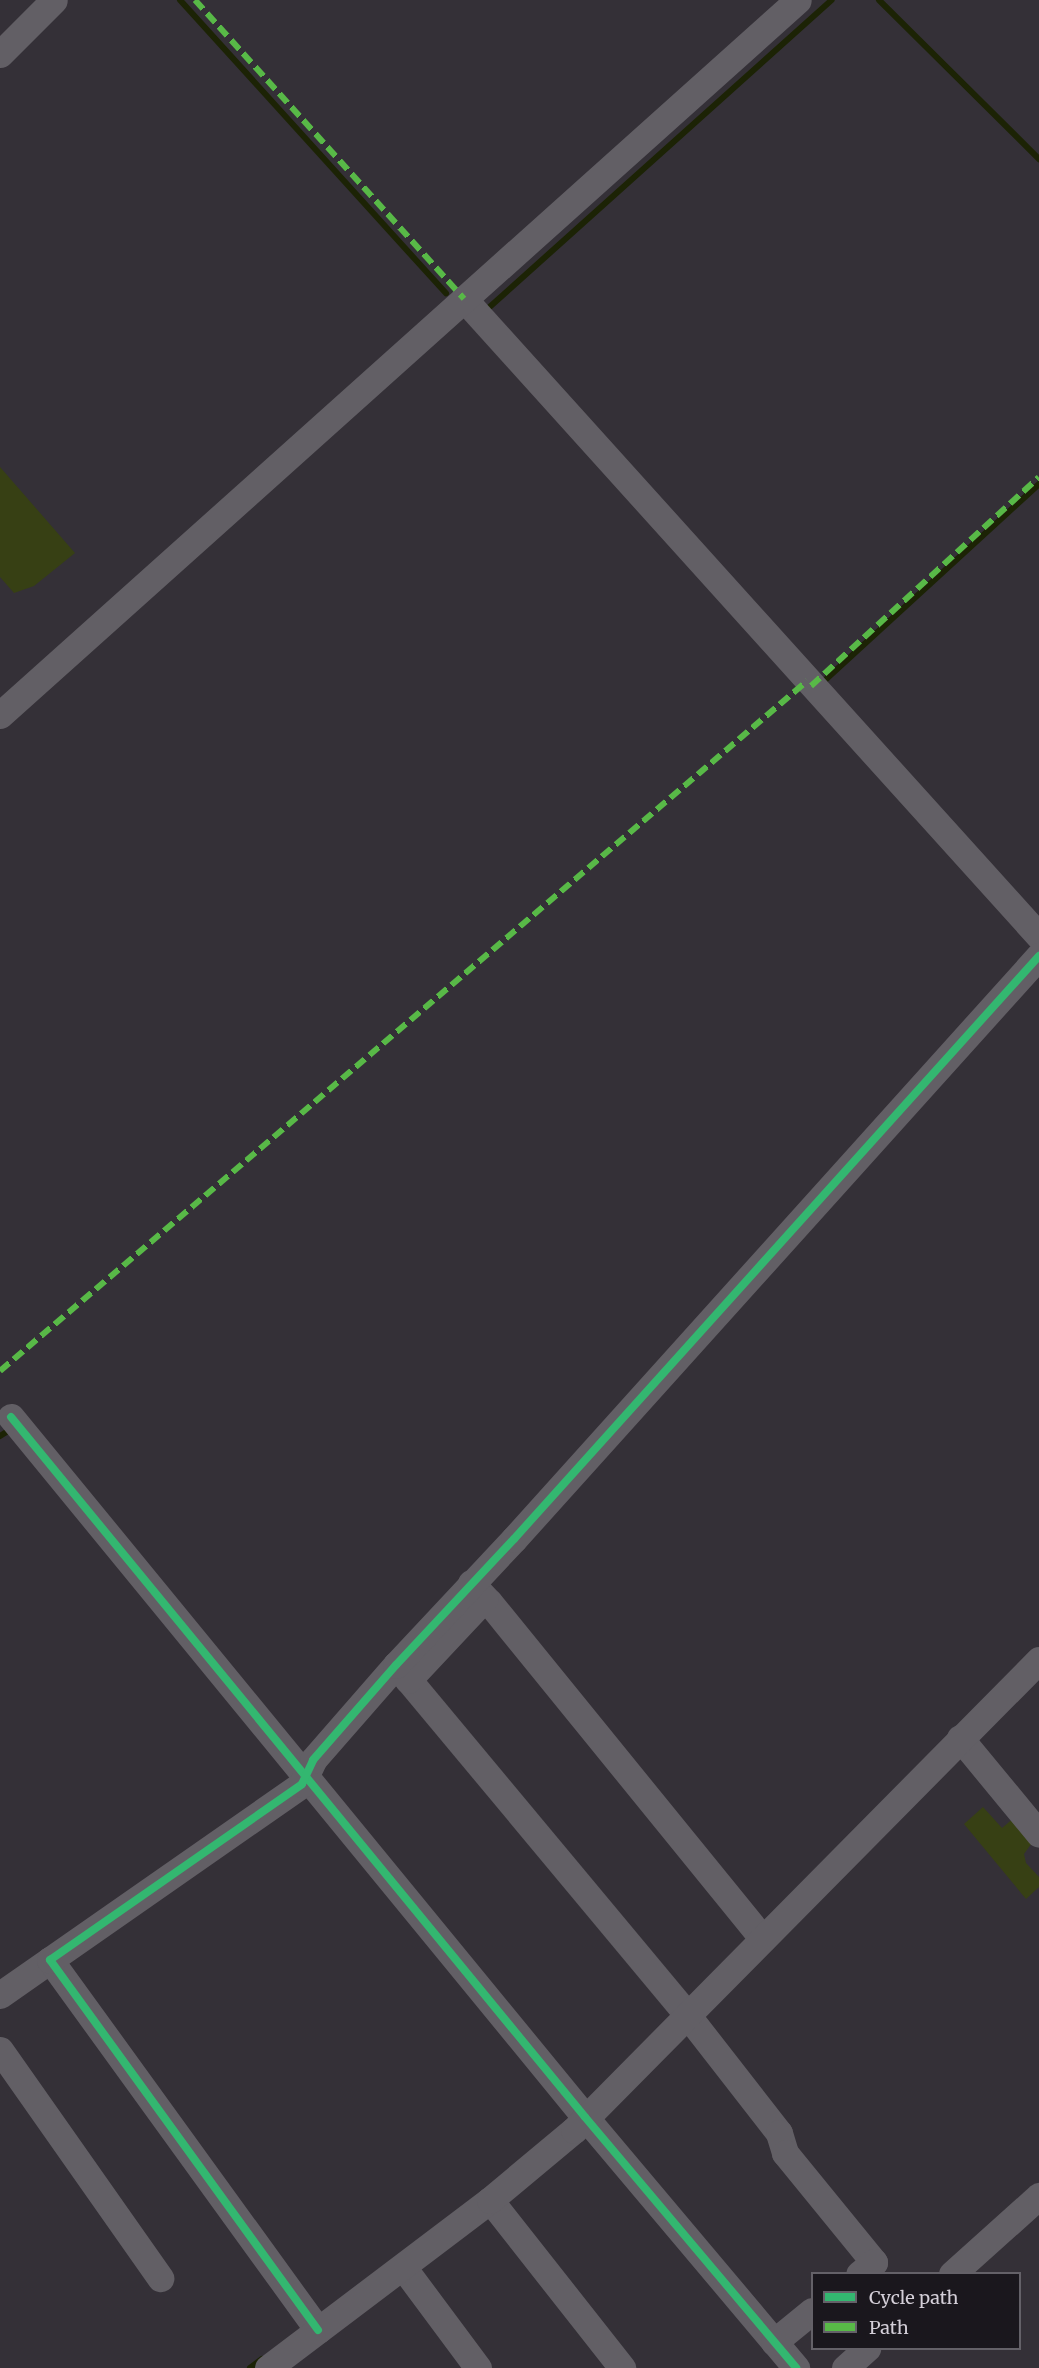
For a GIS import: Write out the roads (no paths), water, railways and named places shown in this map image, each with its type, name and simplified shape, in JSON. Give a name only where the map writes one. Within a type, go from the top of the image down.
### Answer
[{"type":"street","points":[[0,54],[54,0]]},
{"type":"street","points":[[0,716],[798,0]]},
{"type":"street","points":[[464,299],[1039,936]]},
{"type":"street","points":[[0,1995],[301,1782],[313,1760],[402,1672],[478,1590],[1039,956]]},
{"type":"street","points":[[4,1417],[301,1782],[796,2368]]},
{"type":"street","points":[[478,1590],[764,1939]]},
{"type":"street","points":[[268,2368],[490,2200],[585,2117],[690,2020],[764,1939],[965,1744],[1039,1660]]},
{"type":"street","points":[[402,1672],[690,2020],[779,2133],[786,2153],[873,2262],[861,2272]]},
{"type":"street","points":[[965,1744],[1039,1834]]},
{"type":"street","points":[[50,1960],[318,2330]]},
{"type":"street","points":[[0,2050],[160,2278]]},
{"type":"street","points":[[954,2272],[1039,2196]]},
{"type":"street","points":[[490,2200],[622,2368]]},
{"type":"street","points":[[403,2267],[478,2368]]},
{"type":"street","points":[[774,2342],[811,2313]]},
{"type":"street","points":[[845,2368],[866,2350]]},
{"type":"waterway","points":[[180,0],[446,293]]},
{"type":"waterway","points":[[484,312],[832,0]]},
{"type":"waterway","points":[[879,0],[1039,159]]},
{"type":"waterway","points":[[823,682],[1039,484]]},
{"type":"waterway","points":[[0,1436],[8,1431]]},
{"type":"waterway","points":[[250,2368],[262,2359]]}]
